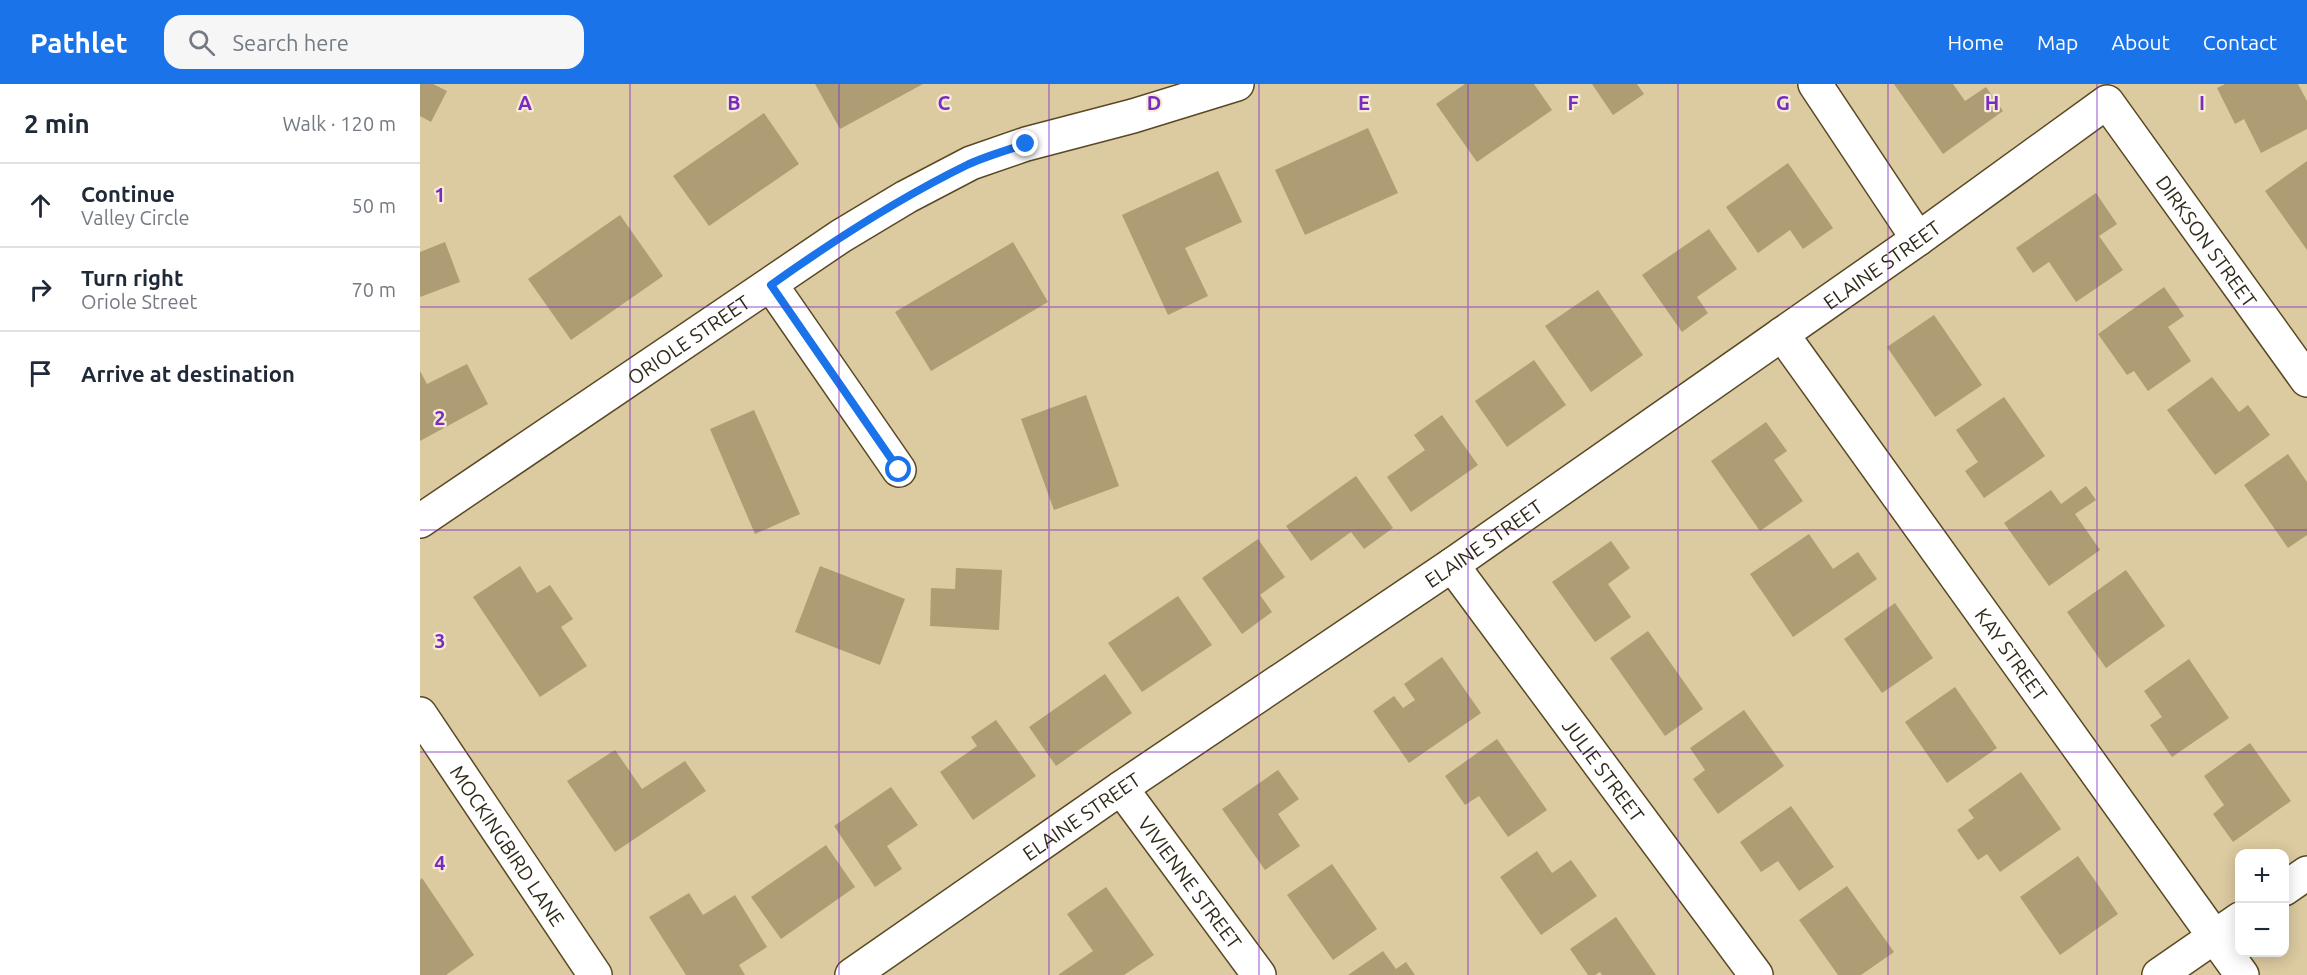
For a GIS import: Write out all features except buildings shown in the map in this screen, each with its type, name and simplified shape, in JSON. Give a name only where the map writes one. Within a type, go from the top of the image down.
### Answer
[{"type":"street","name":"ORIOLE STREET","points":[[420,521],[841,236],[906,197],[971,163],[1026,144],[1133,116],[1237,84]]},
{"type":"street","points":[[1815,84],[1918,239]]},
{"type":"street","name":"ELAINE STREET","points":[[852,975],[1121,788],[1452,565],[1918,239],[2107,102]]},
{"type":"street","name":"DIRKSON STREET","points":[[2107,102],[2307,380]]},
{"type":"street","points":[[771,285],[899,470]]},
{"type":"street","name":"KAY STREET","points":[[1782,334],[2227,928],[2242,975]]},
{"type":"street","name":"JULIE STREET","points":[[1452,565],[1756,975]]},
{"type":"street","name":"MOCKINGBIRD LANE","points":[[420,714],[595,975]]},
{"type":"street","name":"VIVIENNE STREET","points":[[1121,788],[1259,975]]},
{"type":"street","points":[[2289,886],[2307,873]]},
{"type":"street","points":[[2159,975],[2227,928]]},
{"type":"route","points":[[899,470],[771,285],[841,236],[906,197],[971,163],[1026,144]]}]
